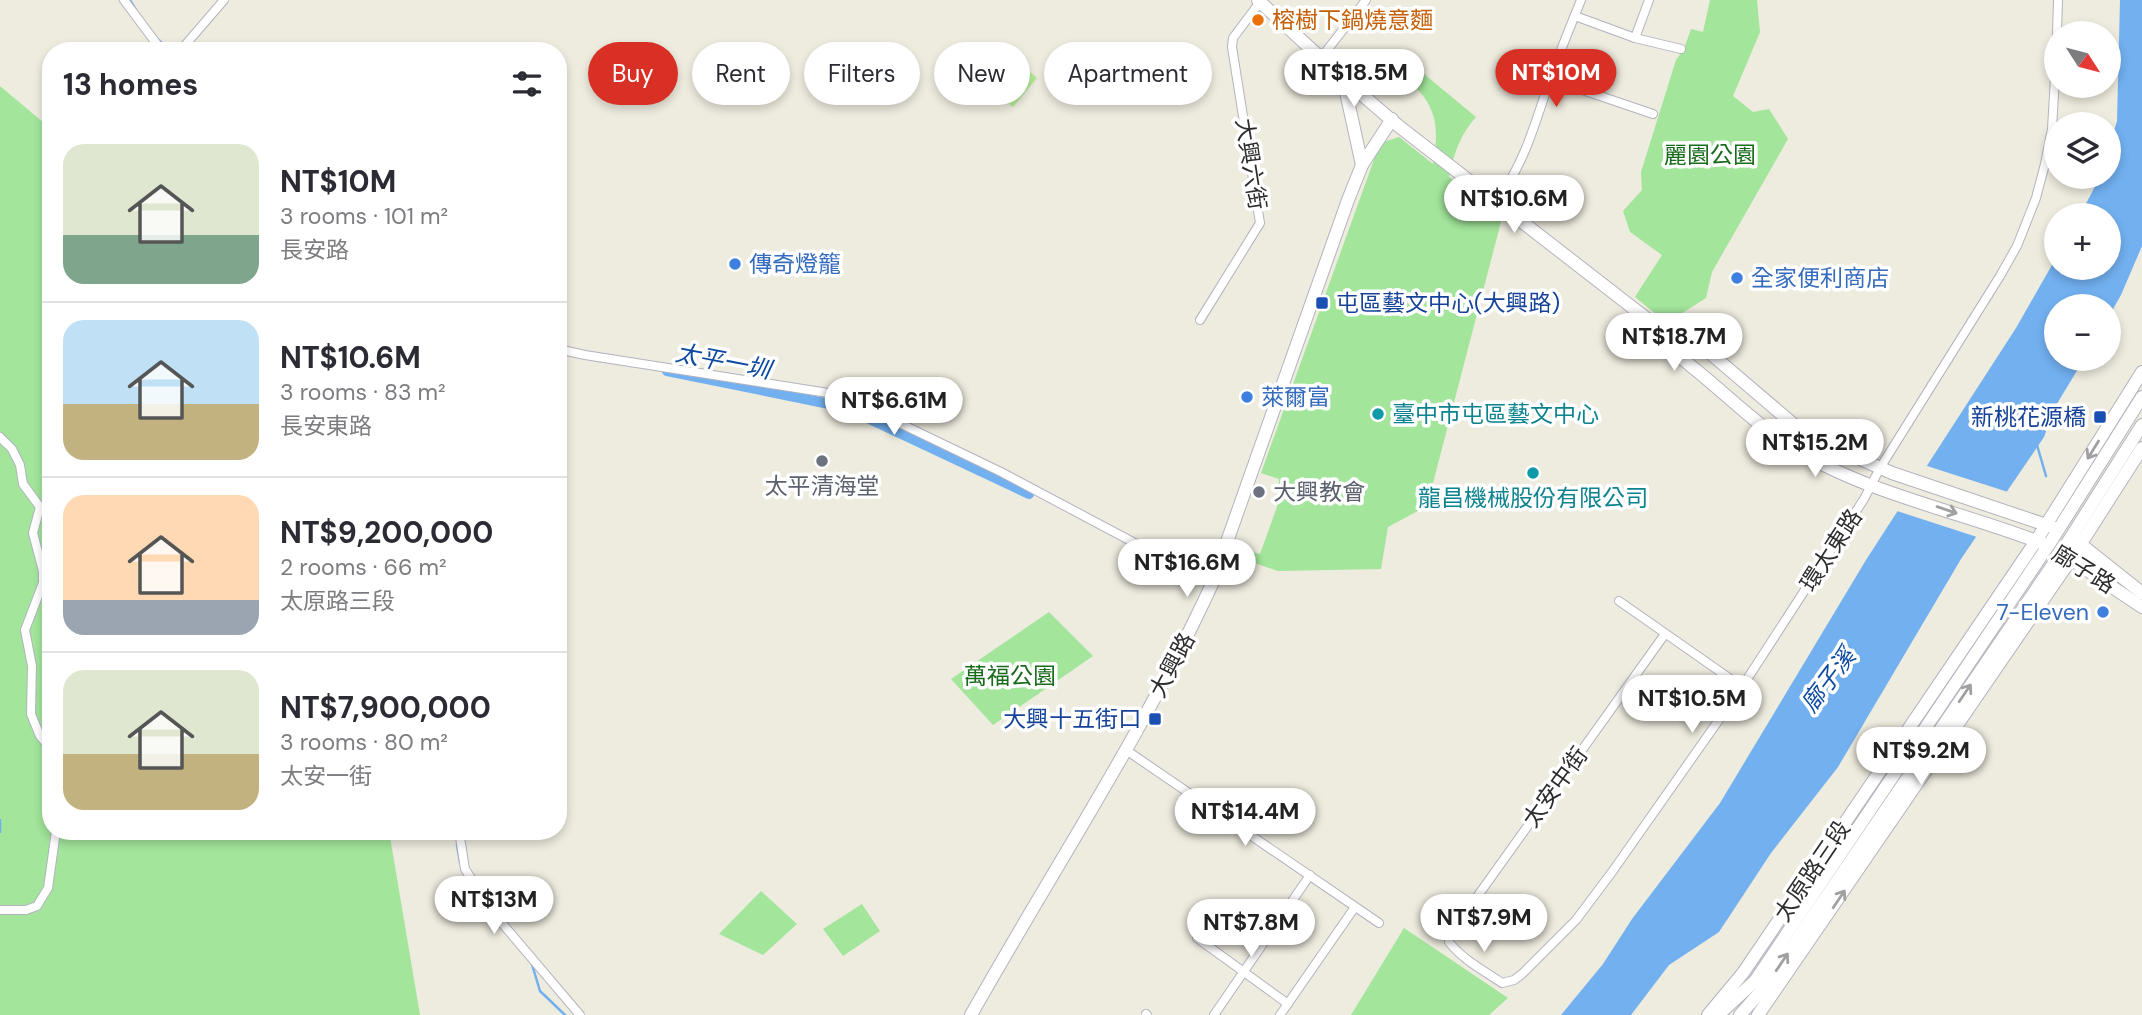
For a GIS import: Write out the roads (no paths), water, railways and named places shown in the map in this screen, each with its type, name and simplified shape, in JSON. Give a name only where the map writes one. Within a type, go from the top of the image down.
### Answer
[{"type":"main road","points":[[1259,1],[1337,73],[1392,118],[1673,339],[1678,355],[1778,438],[1815,460],[1877,486]]},
{"type":"main road","points":[[1337,73],[1346,92],[1362,165]]},
{"type":"main road","name":"大興路","points":[[971,1015],[1126,750],[1186,640],[1212,584],[1275,401],[1362,165],[1392,118]]},
{"type":"main road","points":[[1673,339],[1691,340],[1704,348],[1808,435],[1886,471]]},
{"type":"main road","name":"太原路三段","points":[[1718,1015],[1755,981],[2042,543],[2142,372]]},
{"type":"main road","name":"太原路三段","points":[[2052,527],[2142,397]]},
{"type":"main road","name":"太原路三段","points":[[1758,1015],[2066,556],[2142,425]]},
{"type":"main road","name":"太原路三段","points":[[2076,540],[2142,448]]},
{"type":"main road","name":"廍子路","points":[[1886,471],[2052,527],[2076,540],[2142,593]]},
{"type":"main road","name":"廍子路","points":[[1877,486],[2042,543],[2142,607]]},
{"type":"main road","name":"太原路三段","points":[[1708,1015],[1743,973],[2042,543]]},
{"type":"main road","name":"太原路三段","points":[[1740,1015],[1764,988],[2066,556]]},
{"type":"street","points":[[124,0],[155,42]]},
{"type":"street","points":[[188,42],[224,0]]},
{"type":"street","points":[[1321,58],[1366,0]]},
{"type":"street","points":[[1497,201],[1513,178],[1528,147],[1550,79],[1581,0]]},
{"type":"street","points":[[1635,38],[1649,0]]},
{"type":"street","points":[[2057,21],[2058,0]]},
{"type":"street","name":"大興六街","points":[[1200,320],[1260,223],[1232,47],[1233,38],[1259,1]]},
{"type":"street","points":[[1574,16],[1635,38],[1681,49]]},
{"type":"street","points":[[1550,79],[1653,114]]},
{"type":"street","name":"環太東路","points":[[1502,984],[1514,981],[1576,920],[1742,687],[1877,486],[2017,246],[2046,164],[2054,98]]},
{"type":"street","points":[[567,351],[841,396],[1001,472],[1212,584]]},
{"type":"street","points":[[0,437],[12,449],[20,465],[23,484],[40,508],[33,533],[42,567]]},
{"type":"street","points":[[42,586],[25,630],[33,666],[31,715],[42,738]]},
{"type":"street","points":[[1619,601],[1742,687]]},
{"type":"street","name":"太安中街","points":[[1502,984],[1474,965],[1449,942],[1449,936],[1665,634]]},
{"type":"street","points":[[1126,750],[1379,923]]},
{"type":"street","points":[[0,910],[37,906],[48,888],[55,840]]},
{"type":"street","points":[[461,840],[465,869],[495,915],[580,1015]]},
{"type":"street","points":[[1214,1015],[1310,875]]},
{"type":"street","points":[[1280,1015],[1355,906]]},
{"type":"street","points":[[1197,937],[1288,1004]]},
{"type":"water","name":"廍子溪","points":[[2120,0],[2142,0],[2142,246],[2121,295],[2044,294],[2044,371],[2077,371],[2055,407],[2044,437],[1961,559],[1838,767],[1771,853],[1719,932],[1669,965],[1631,1015],[1561,1015],[1603,964],[1632,919],[1720,803],[1866,560],[2016,328],[2044,279],[2121,280],[2121,203],[2086,203],[2094,189],[2121,189],[2121,112],[2117,112],[2118,98],[2121,98]]},
{"type":"waterway","points":[[130,0],[136,10]]},
{"type":"waterway","name":"太平一圳","points":[[667,371],[844,407],[1029,494]]},
{"type":"waterway","points":[[2037,445],[2046,476]]},
{"type":"waterway","points":[[0,820],[0,832]]},
{"type":"waterway","points":[[457,845],[460,862]]},
{"type":"waterway","points":[[465,875],[478,896]]},
{"type":"waterway","points":[[531,961],[540,991],[565,1015]]},
{"type":"place","name":"榕樹下鍋燒意麵","points":[[1258,20]]},
{"type":"place","name":"傳奇燈籠","points":[[735,264]]},
{"type":"place","name":"全家便利商店","points":[[1737,278]]},
{"type":"place","name":"屯區藝文中心(大興路)","points":[[1322,303]]},
{"type":"place","name":"萊爾富","points":[[1247,397]]},
{"type":"place","name":"臺中市屯區藝文中心","points":[[1378,414]]},
{"type":"place","name":"新桃花源橋","points":[[2100,417]]},
{"type":"place","name":"太平清海堂","points":[[822,461]]},
{"type":"place","name":"龍昌機械股份有限公司","points":[[1533,473]]},
{"type":"place","name":"大興教會","points":[[1259,492]]},
{"type":"place","name":"7-Eleven","points":[[2103,612]]},
{"type":"place","name":"大興十五街口","points":[[1155,719]]},
{"type":"park label","name":"麗園公園","points":[[1710,155]]},
{"type":"park label","name":"萬福公園","points":[[1010,676]]}]
